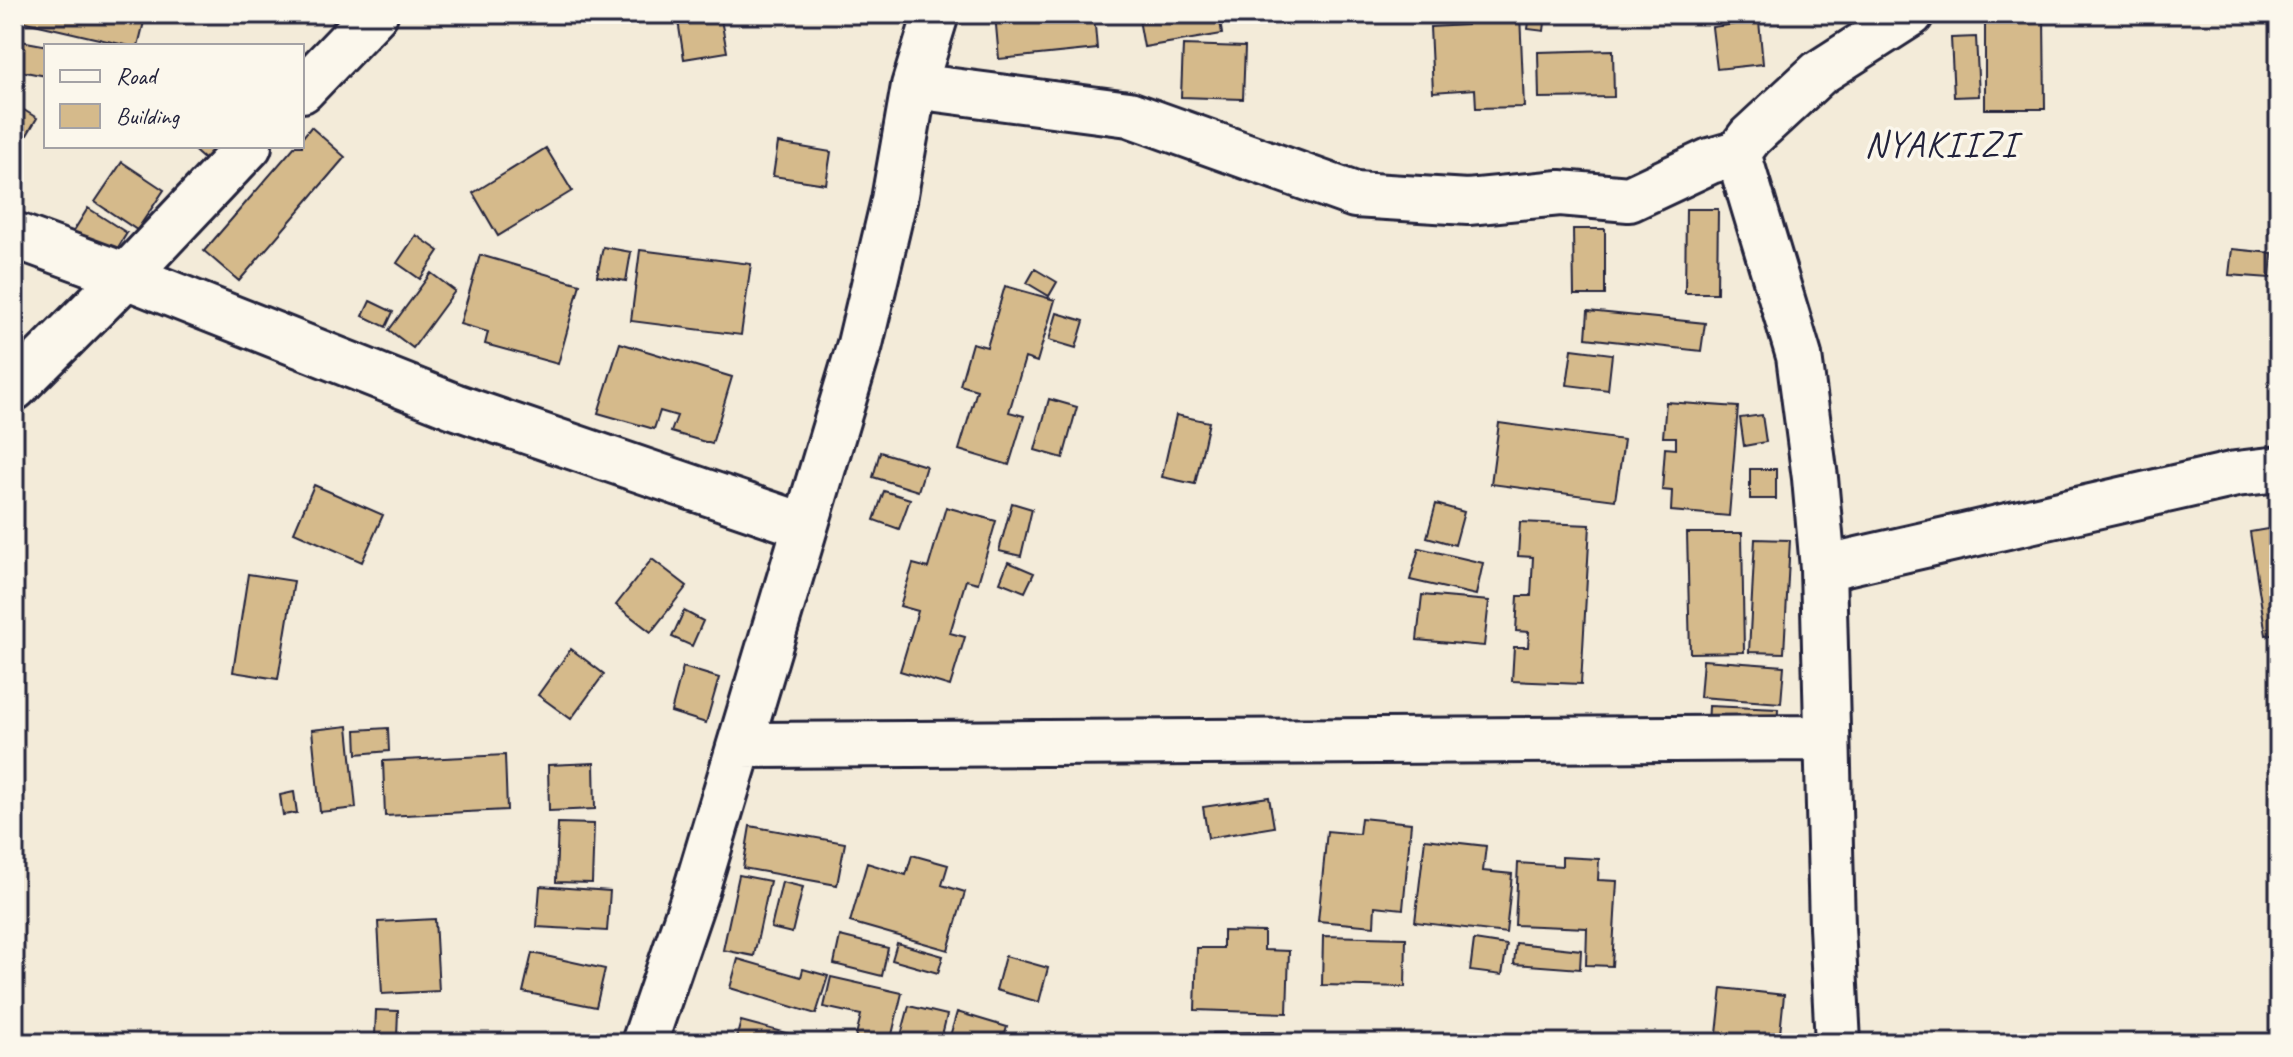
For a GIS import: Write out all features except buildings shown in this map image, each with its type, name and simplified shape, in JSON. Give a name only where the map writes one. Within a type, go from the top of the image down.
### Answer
[{"type":"street","points":[[304,88],[375,14]]},
{"type":"street","points":[[644,1043],[696,891],[860,344],[894,200],[914,86],[936,14]]},
{"type":"street","points":[[914,86],[1129,114],[1355,195],[1468,202],[1560,193],[1629,199],[1710,161],[1738,153],[1750,137],[1819,73],[1911,14]]},
{"type":"street","points":[[14,388],[247,148]]},
{"type":"street","points":[[1738,153],[1799,356],[1815,478],[1823,568],[1838,1043]]},
{"type":"street","points":[[14,235],[454,406],[805,526]]},
{"type":"street","points":[[1823,568],[2236,474],[2279,469]]},
{"type":"street","points":[[741,745],[1827,738]]},
{"type":"district","name":"NYAKIIZI","points":[[1941,144]]}]
